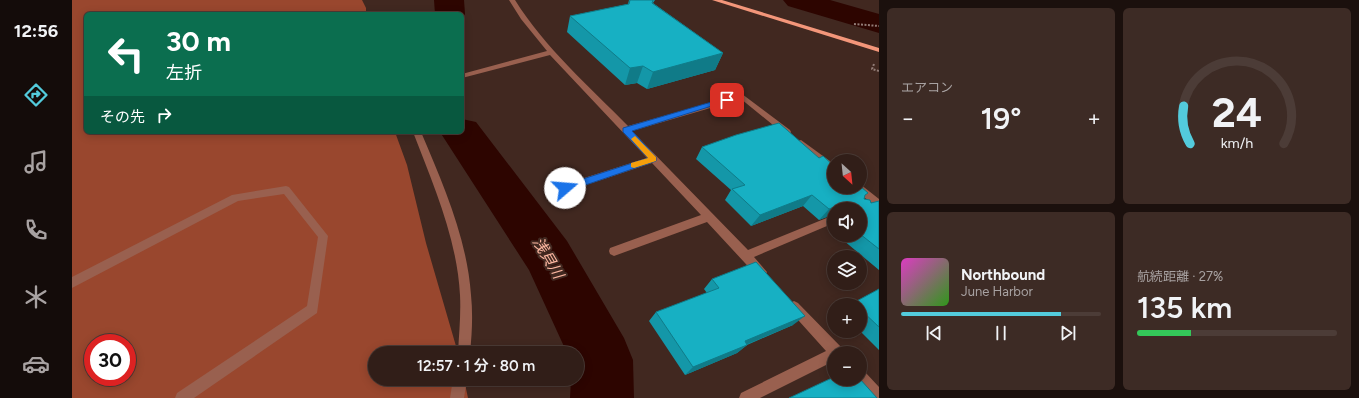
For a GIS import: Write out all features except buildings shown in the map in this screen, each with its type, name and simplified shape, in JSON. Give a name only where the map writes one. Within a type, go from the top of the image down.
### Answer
[{"type":"main road","points":[[715,0],[879,50]]},
{"type":"street","points":[[512,0],[523,18],[552,52],[767,278]]},
{"type":"street","points":[[464,75],[552,52]]},
{"type":"street","points":[[626,130],[742,96],[827,163]]},
{"type":"street","points":[[418,134],[447,204],[460,253],[466,286],[465,346]]},
{"type":"street","points":[[565,188],[654,159]]},
{"type":"street","points":[[72,283],[236,198],[286,190],[323,236],[313,309],[182,398]]},
{"type":"street","points":[[866,194],[877,203]]},
{"type":"street","points":[[867,206],[877,203]]},
{"type":"street","points":[[614,250],[708,216]]},
{"type":"street","points":[[746,256],[827,222]]},
{"type":"street","points":[[788,301],[830,346]]},
{"type":"street","points":[[746,398],[827,358]]},
{"type":"street","points":[[867,384],[879,397]]},
{"type":"street","points":[[457,398],[459,386]]},
{"type":"shaded area","points":[[72,0],[362,0],[366,8],[366,12],[84,12],[84,134],[396,134],[407,165],[426,243],[456,346],[368,346],[368,386],[465,386],[468,398],[72,398]]},
{"type":"waterway","name":"浅貝川","points":[[449,0],[450,12]]},
{"type":"waterway","points":[[798,0],[879,24]]},
{"type":"waterway","name":"浅貝川","points":[[462,134],[549,257],[602,360],[602,398]]},
{"type":"slow traffic","points":[[634,165],[654,159],[635,139]]},
{"type":"route","points":[[565,188],[654,159],[626,130],[727,100]]}]
